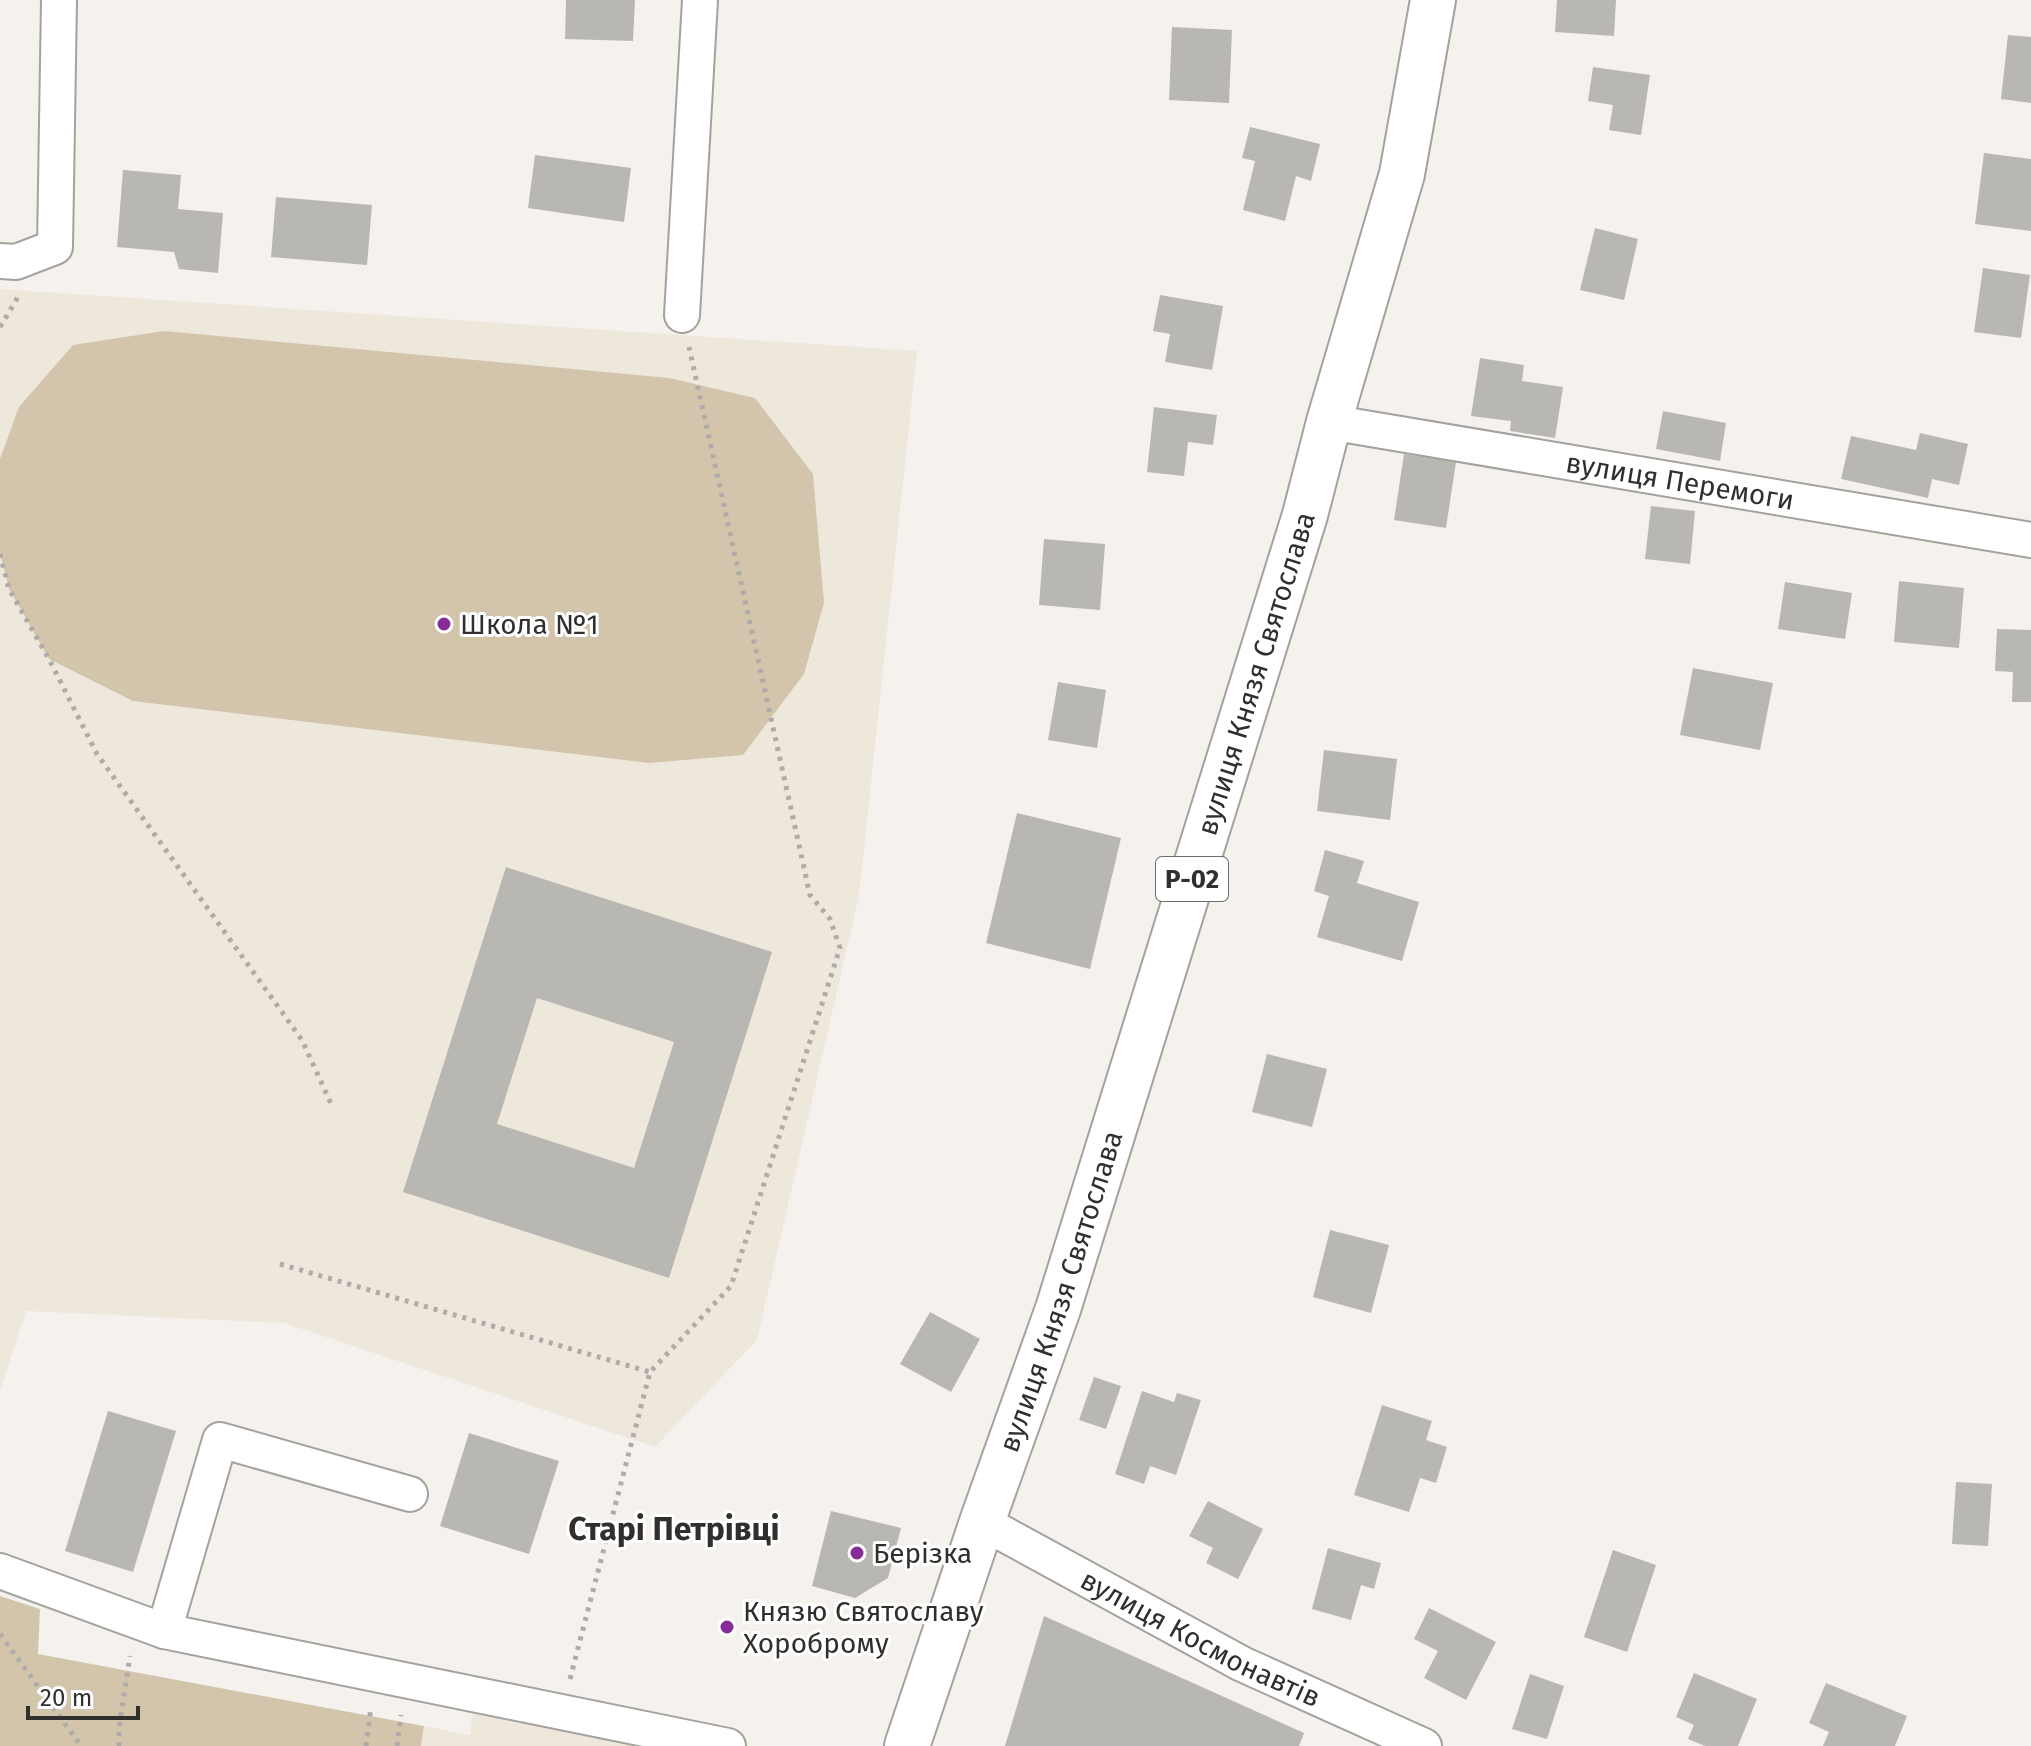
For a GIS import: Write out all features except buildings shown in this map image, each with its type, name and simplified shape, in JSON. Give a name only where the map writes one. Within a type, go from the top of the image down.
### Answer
[{"type":"main road","name":"вулиця Князя Святослава","points":[[907,1746],[1058,1309],[1300,530],[1402,174],[1433,0]]},
{"type":"street","points":[[0,261],[16,262],[55,247],[59,0]]},
{"type":"street","points":[[682,315],[700,0]]},
{"type":"street","name":"вулиця Перемоги","points":[[1329,422],[2031,540]]},
{"type":"street","points":[[150,1625],[220,1440],[410,1494]]},
{"type":"street","name":"вулиця Космонавтів","points":[[982,1522],[1242,1664],[1424,1746]]},
{"type":"street","points":[[0,1571],[150,1625],[728,1746]]},
{"type":"path","points":[[562,1711],[650,1372],[731,1286],[840,948],[830,919],[810,895],[682,315]]},
{"type":"path","points":[[0,554],[9,589],[97,754],[302,1040],[333,1108]]},
{"type":"path","points":[[280,1264],[650,1372]]},
{"type":"path","points":[[119,1746],[119,1728],[150,1625]]},
{"type":"path","points":[[0,1634],[81,1746]]},
{"type":"shaded area","name":"Школа №1","points":[[0,289],[917,351],[859,896],[757,1340],[655,1447],[284,1323],[26,1311],[0,1391]]},
{"type":"shaded area","points":[[164,331],[669,378],[755,398],[813,474],[824,603],[804,674],[743,755],[649,763],[133,701],[49,659],[9,589],[0,554],[0,459],[19,407],[73,345]]},
{"type":"shaded area","points":[[0,1596],[40,1609],[38,1654],[424,1726],[421,1746],[0,1746]]},
{"type":"shaded area","points":[[474,1706],[649,1746],[421,1746],[424,1726],[470,1735]]},
{"type":"place","name":"Школа №1","points":[[444,624]]},
{"type":"place","name":"Берізка","points":[[857,1553]]},
{"type":"place","name":"Князю Святославу Хороброму","points":[[727,1627]]},
{"type":"district","name":"Старі Петрівці","points":[[674,1529]]}]
